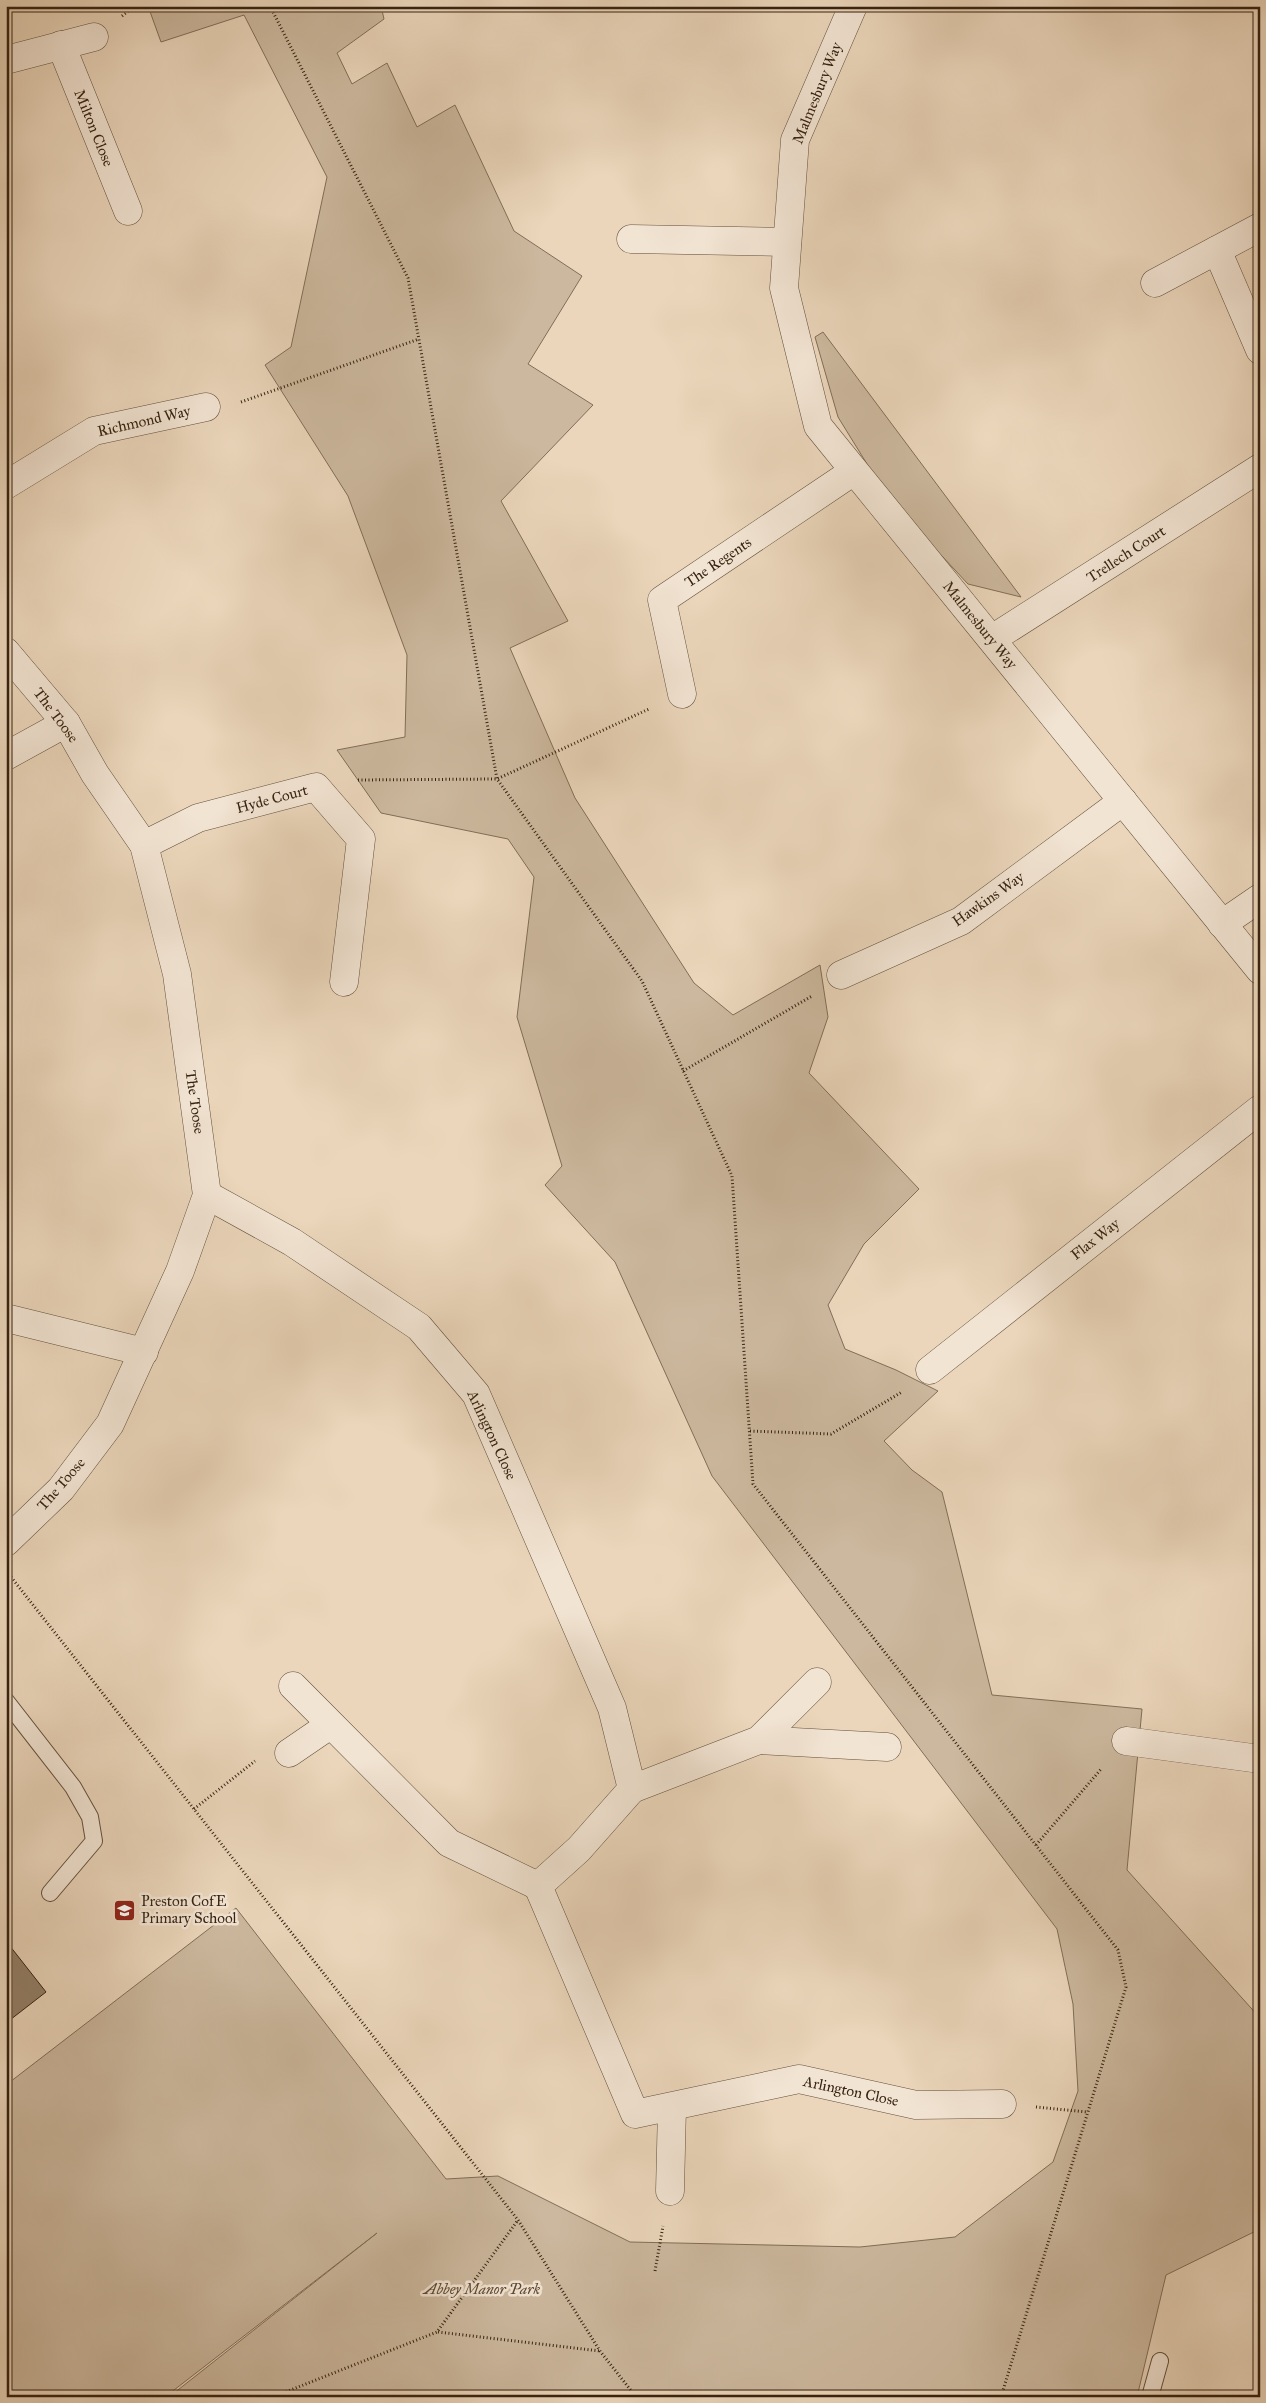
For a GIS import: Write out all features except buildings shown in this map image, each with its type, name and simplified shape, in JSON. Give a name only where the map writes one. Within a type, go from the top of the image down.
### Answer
[{"type":"street","name":"Malmesbury Way","points":[[853,6],[795,140],[784,288],[818,426],[1260,970]]},
{"type":"street","points":[[6,60],[94,37]]},
{"type":"street","name":"Milton Close","points":[[61,46],[128,211]]},
{"type":"street","points":[[1155,283],[1260,227]]},
{"type":"street","points":[[631,239],[787,242]]},
{"type":"street","points":[[1217,250],[1260,350]]},
{"type":"street","name":"Richmond Way","points":[[6,485],[94,431],[206,407]]},
{"type":"street","name":"Trellech Court","points":[[992,639],[1260,468]]},
{"type":"street","name":"The Regents","points":[[682,694],[662,600],[854,471]]},
{"type":"street","name":"The Toose","points":[[6,652],[66,723],[95,774],[144,845],[177,974],[207,1194],[187,1256],[110,1424],[61,1489],[6,1542]]},
{"type":"street","points":[[6,756],[66,723]]},
{"type":"street","name":"Hyde Court","points":[[144,845],[198,818],[316,787],[361,839],[344,982]]},
{"type":"street","name":"Hawkins Way","points":[[841,975],[961,921],[1123,801]]},
{"type":"street","points":[[1222,924],[1260,898]]},
{"type":"street","name":"Flax Way","points":[[930,1370],[1260,1109]]},
{"type":"street","name":"Arlington Close","points":[[207,1194],[292,1242],[419,1327],[476,1394],[612,1708],[632,1790]]},
{"type":"street","points":[[6,1318],[144,1352]]},
{"type":"street","points":[[293,1686],[449,1843],[538,1886],[579,1849],[632,1790],[759,1740],[817,1682]]},
{"type":"street","points":[[289,1753],[330,1725]]},
{"type":"street","points":[[759,1740],[887,1747]]},
{"type":"street","points":[[1126,1741],[1260,1759]]},
{"type":"street","name":"Arlington Close","points":[[538,1886],[635,2114],[672,2108],[799,2079],[916,2105],[1002,2104]]},
{"type":"street","points":[[670,2191],[672,2108]]},
{"type":"lane","points":[[6,1701],[73,1787],[90,1817],[94,1840],[50,1892]]},
{"type":"lane","points":[[1150,2397],[1160,2361]]},
{"type":"path","points":[[270,6],[408,278],[497,779],[642,981],[732,1176],[753,1484],[1118,1950],[1126,1987],[1000,2397]]},
{"type":"path","points":[[206,407],[224,408],[419,339]]},
{"type":"path","points":[[316,787],[349,780],[497,779],[682,694]]},
{"type":"path","points":[[683,1071],[829,986],[841,975]]},
{"type":"path","points":[[750,1431],[831,1434],[910,1388],[930,1370]]},
{"type":"path","points":[[6,1571],[518,2220],[600,2351],[636,2397]]},
{"type":"path","points":[[1036,1845],[1126,1741]]},
{"type":"path","points":[[194,1809],[276,1746],[289,1753]]},
{"type":"path","points":[[1002,2104],[1087,2112]]},
{"type":"path","points":[[654,2270],[670,2191]]},
{"type":"path","points":[[437,2332],[518,2220]]},
{"type":"path","points":[[272,2397],[437,2332],[600,2351]]},
{"type":"green space","name":"Abbey Manor Park","points":[[148,6],[381,6],[384,19],[337,53],[352,84],[387,63],[417,127],[455,105],[514,231],[582,276],[528,364],[593,405],[501,501],[568,621],[510,648],[575,798],[694,983],[733,1015],[820,965],[828,1017],[809,1073],[919,1189],[864,1244],[828,1305],[845,1349],[896,1370],[938,1391],[884,1441],[912,1470],[942,1492],[992,1695],[1142,1709],[1127,1870],[1260,2018],[1260,2229],[1166,2275],[1137,2397],[169,2397],[377,2233],[165,2397],[6,2397],[6,2085],[236,1908],[446,2179],[498,2176],[630,2242],[860,2247],[955,2237],[1053,2162],[1078,2091],[1073,2004],[1057,1929],[712,1476],[615,1262],[545,1185],[562,1166],[517,1017],[534,877],[508,839],[381,813],[337,750],[405,737],[407,655],[348,496],[265,365],[291,347],[327,177],[244,15],[161,42]]},
{"type":"green space","points":[[823,332],[1021,597],[968,584],[888,498],[838,417],[815,337]]},
{"type":"place","name":"Preston CofE Primary School","points":[[125,1910]]}]
